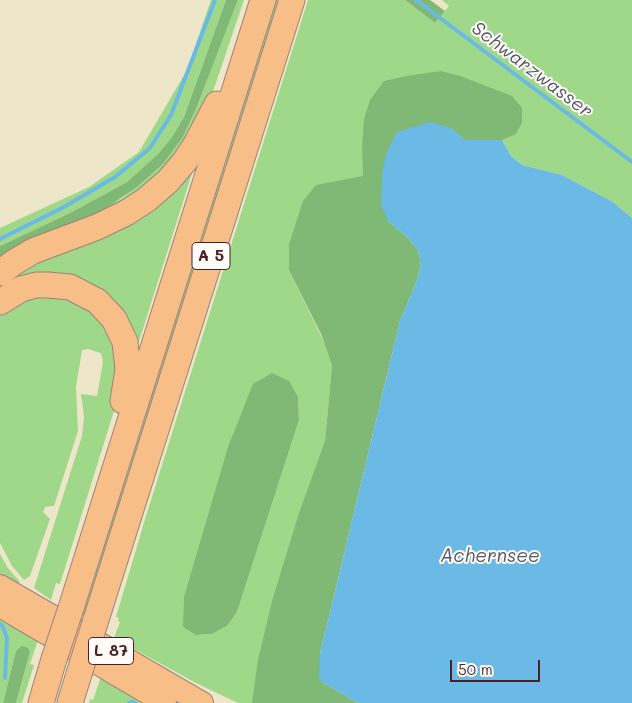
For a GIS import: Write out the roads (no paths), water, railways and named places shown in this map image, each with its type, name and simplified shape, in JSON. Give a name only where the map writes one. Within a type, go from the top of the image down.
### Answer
[{"type":"highway","name":"A 5","points":[[40,703],[263,0]]},
{"type":"highway","name":"A 5","points":[[70,703],[292,0]]},
{"type":"highway","points":[[0,273],[33,251],[96,227],[126,213],[146,200],[168,181],[196,144],[251,37]]},
{"type":"highway","points":[[0,302],[11,294],[28,287],[59,285],[81,292],[97,301],[114,319],[125,342],[128,369],[110,483]]},
{"type":"main road","name":"L 87","points":[[0,586],[202,703]]},
{"type":"main road","name":"L 87","points":[[0,606],[165,703]]},
{"type":"water","name":"Achernsee","points":[[430,122],[451,128],[465,140],[502,140],[511,156],[522,165],[562,175],[613,202],[632,218],[632,703],[358,703],[322,682],[319,676],[320,654],[400,321],[416,283],[421,265],[418,250],[406,236],[388,221],[381,205],[382,174],[386,154],[397,132]]},
{"type":"waterway","points":[[0,239],[64,207],[115,177],[150,148],[171,115],[215,0]]},
{"type":"waterway","name":"Schwarzwasser","points":[[416,0],[632,162]]},
{"type":"waterway","points":[[0,624],[7,638],[5,678]]},
{"type":"waterway","points":[[129,703],[135,703]]}]
